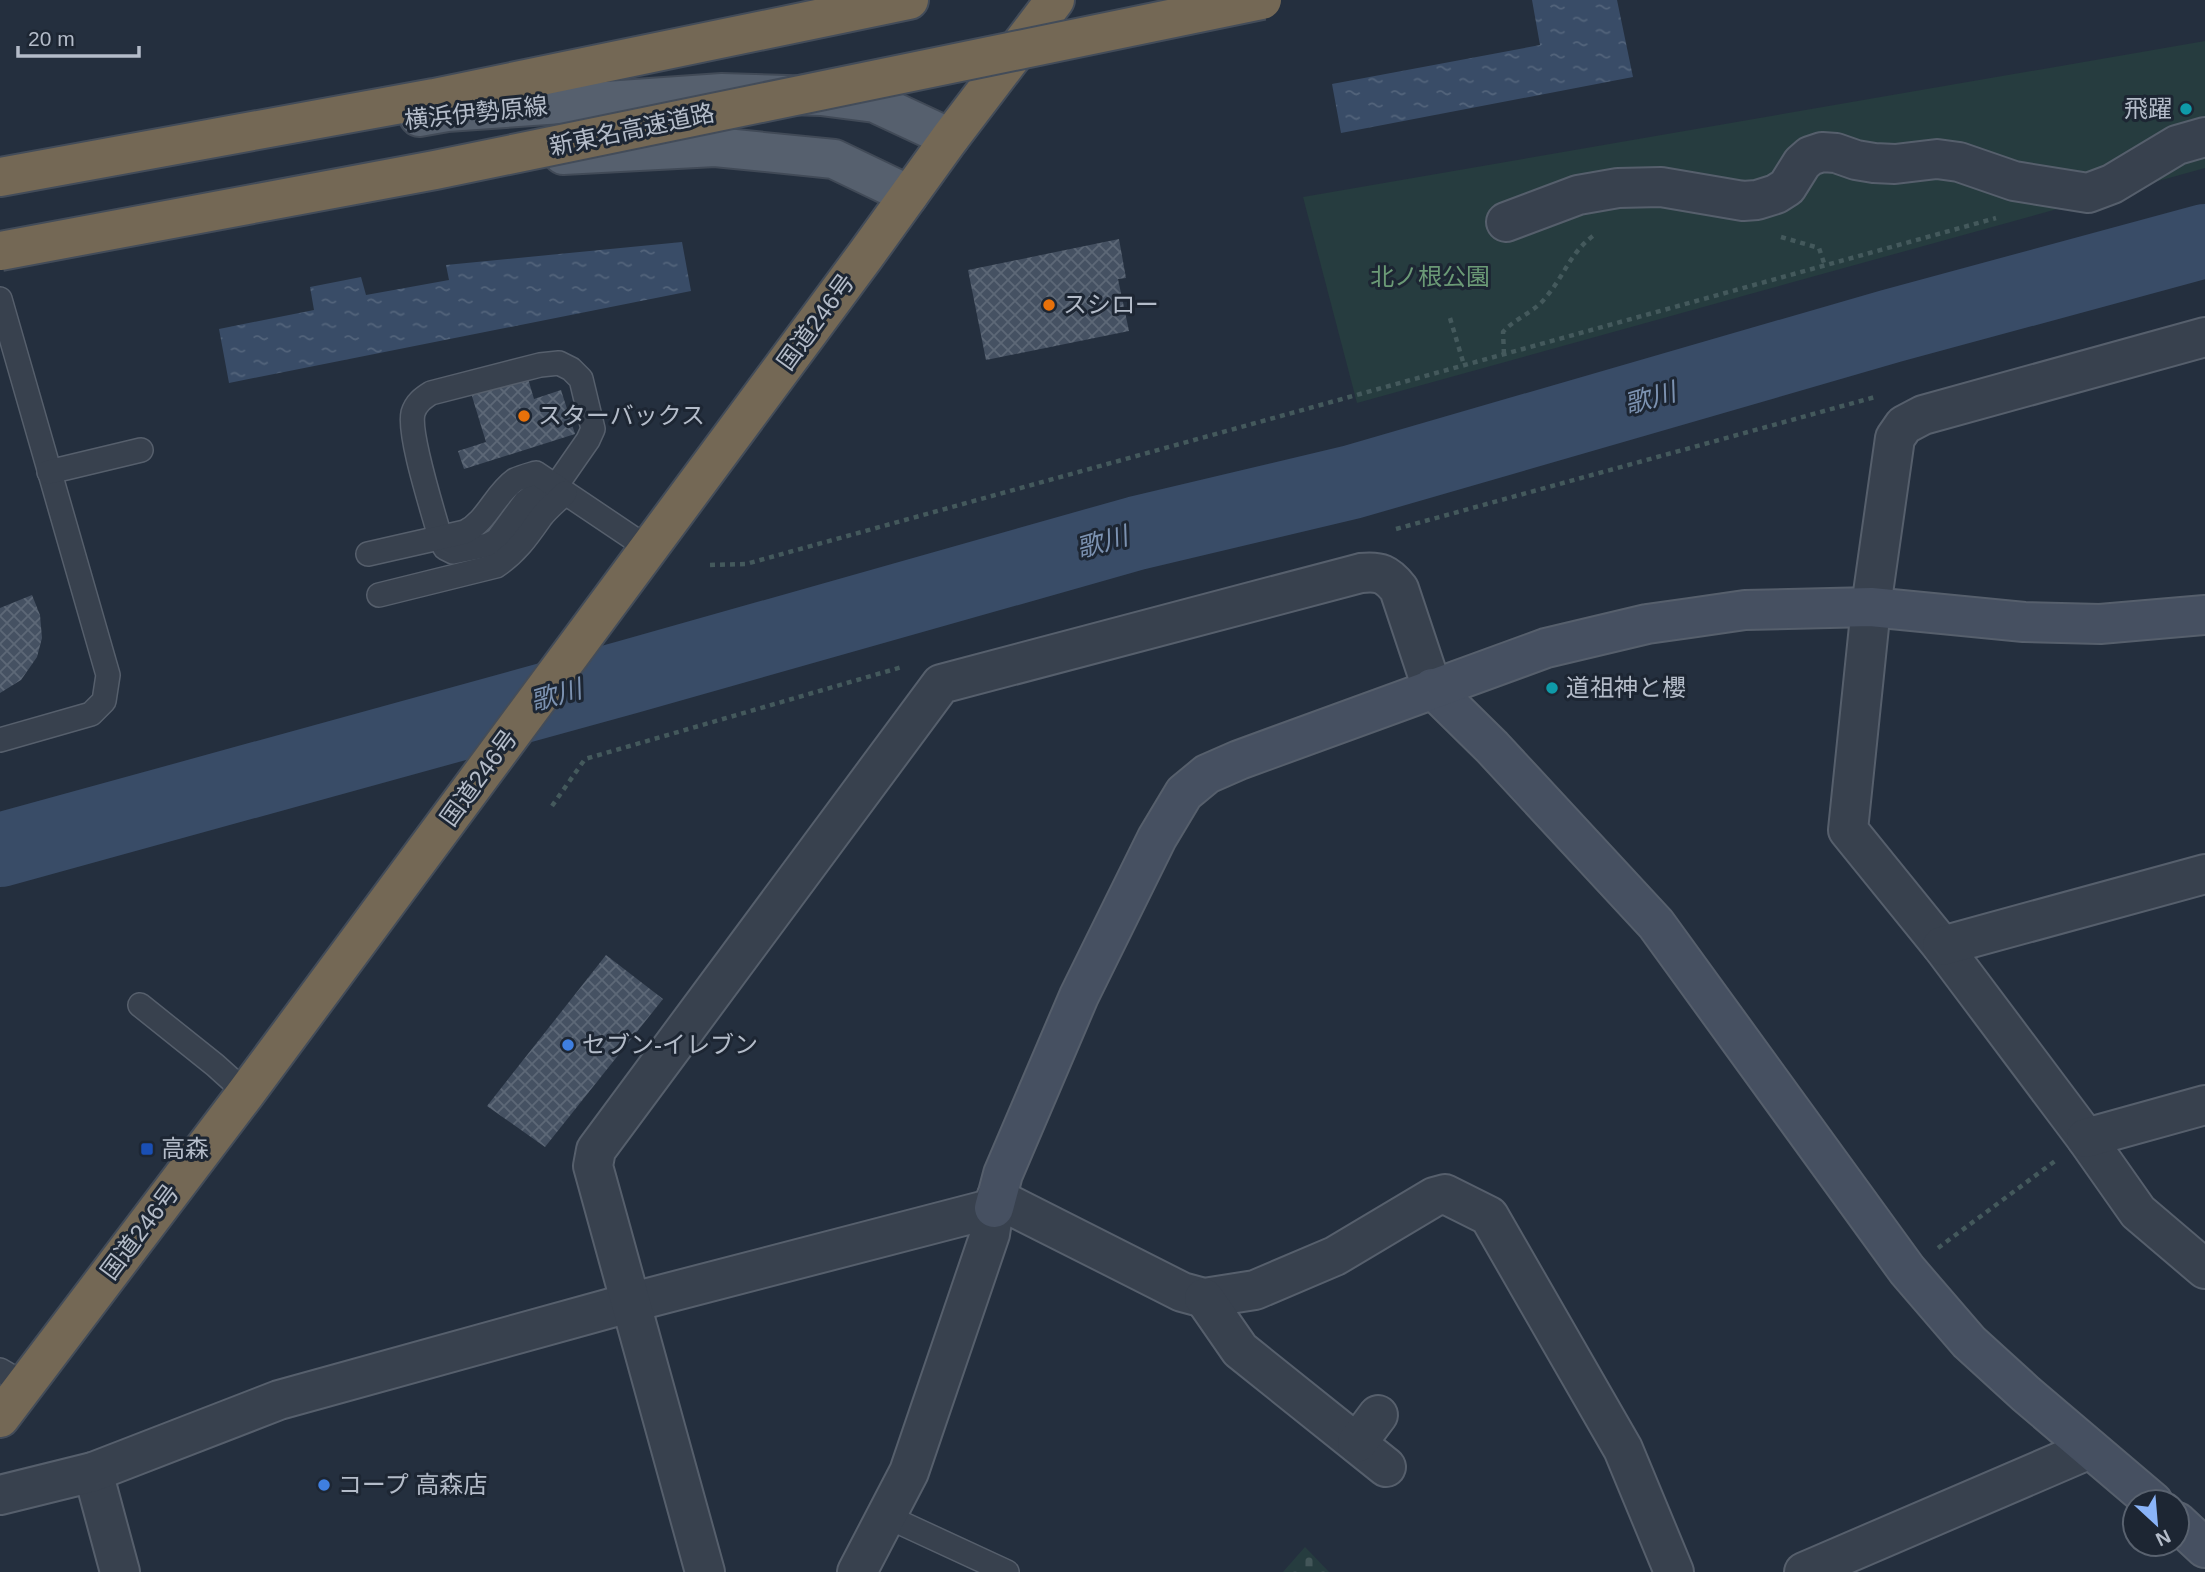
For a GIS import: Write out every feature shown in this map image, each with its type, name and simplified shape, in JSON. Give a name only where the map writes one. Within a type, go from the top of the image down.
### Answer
[{"type":"highway","points":[[0,177],[433,98],[909,0]]},
{"type":"highway","name":"国道246号","points":[[0,1419],[12,1377],[246,1093],[950,138],[1055,0]]},
{"type":"highway","name":"新東名高速道路","points":[[0,249],[435,170],[1262,0]]},
{"type":"main road","name":"横浜伊勢原線","points":[[0,193],[447,112],[722,93],[821,96],[875,103],[950,138]]},
{"type":"main road","name":"横浜伊勢原線","points":[[0,249],[457,161],[715,147],[834,159],[909,195]]},
{"type":"street","points":[[1506,222],[1578,195],[1618,188],[1661,187],[1742,201],[1757,200],[1787,187],[1802,163],[1810,156],[1822,152],[1874,163],[1895,164],[1937,159],[1959,162],[2014,181],[2088,193],[2112,184],[2177,145],[2205,136]]},
{"type":"street","points":[[2205,337],[1923,415],[1904,425],[1895,438],[1871,607],[1848,830],[1942,946],[2138,1212],[2205,1269]]},
{"type":"street","points":[[705,1572],[593,1166],[596,1150],[941,684],[1376,571],[1389,576],[1399,589],[1432,688],[1492,747],[1656,924],[1907,1270],[1969,1342],[2136,1488]]},
{"type":"street","points":[[857,1572],[909,1472],[990,1234],[1003,1174],[1079,996],[1157,838],[1184,793],[1207,774],[1432,688],[1546,648],[1647,624],[1745,610],[1871,607],[2024,622],[2100,624],[2205,615]]},
{"type":"street","points":[[1942,946],[2205,874]]},
{"type":"street","points":[[2086,1138],[2205,1105]]},
{"type":"street","points":[[0,1495],[93,1472],[279,1400],[995,1203],[1182,1292],[1204,1298],[1255,1290],[1335,1256],[1445,1194],[1489,1216],[1623,1449],[1674,1572]]},
{"type":"street","points":[[1204,1298],[1240,1350],[1374,1442]]},
{"type":"street","points":[[1804,1572],[2090,1449]]},
{"type":"street","points":[[93,1472],[120,1572]]},
{"type":"street","points":[[2191,1535],[2205,1548]]},
{"type":"lane","points":[[0,299],[108,675],[104,701],[91,714],[0,740]]},
{"type":"lane","points":[[379,595],[496,566],[509,558],[525,542],[593,429],[581,379],[571,369],[559,363],[540,365],[431,393],[419,401],[413,412],[412,432],[440,537]]},
{"type":"lane","points":[[49,472],[141,450]]},
{"type":"lane","points":[[368,554],[465,532],[475,527],[509,485],[518,478],[536,473],[649,549]]},
{"type":"lane","points":[[140,1006],[246,1093]]},
{"type":"lane","points":[[886,1516],[1007,1572]]},
{"type":"path","points":[[710,565],[746,564],[2009,215]]},
{"type":"path","points":[[1504,354],[1503,332],[1545,299],[1569,260],[1601,230]]},
{"type":"path","points":[[1787,238],[1819,248],[1825,265]]},
{"type":"path","points":[[1450,318],[1464,365]]},
{"type":"path","points":[[1396,529],[1887,393]]},
{"type":"path","points":[[552,806],[585,759],[903,667]]},
{"type":"path","points":[[1907,1270],[2086,1138]]},
{"type":"green space","name":"北ノ根公園","points":[[2205,41],[2205,168],[1357,403],[1303,197]]},
{"type":"green space","points":[[1305,1547],[1329,1572],[1283,1572]]},
{"type":"water","points":[[1532,0],[1617,0],[1633,77],[1341,133],[1332,84],[1540,45]]},
{"type":"water","points":[[682,242],[691,291],[229,383],[219,329],[314,310],[310,287],[361,277],[366,295],[449,280],[446,265]]},
{"type":"building","name":"スシロー","points":[[1119,239],[1126,278],[1118,279],[1129,331],[986,360],[968,270]]},
{"type":"building","name":"スターバックス","points":[[527,375],[534,399],[561,390],[575,434],[464,469],[458,451],[486,442],[471,393]]},
{"type":"building","points":[[32,595],[40,615],[42,638],[37,657],[21,680],[0,693],[0,608]]},
{"type":"building","points":[[606,955],[663,999],[545,1147],[487,1106]]},
{"type":"waterway","name":"歌川","points":[[0,850],[1137,533],[1352,482],[1891,326],[2205,241]]},
{"type":"place","name":"飛躍","points":[[2186,109]]},
{"type":"place","name":"スシロー","points":[[1049,305]]},
{"type":"place","name":"スターバックス","points":[[524,416]]},
{"type":"place","name":"道祖神と櫻","points":[[1552,688]]},
{"type":"place","name":"セブン-イレブン","points":[[568,1045]]},
{"type":"place","name":"高森","points":[[147,1149]]},
{"type":"place","name":"コープ 高森店","points":[[324,1485]]}]
